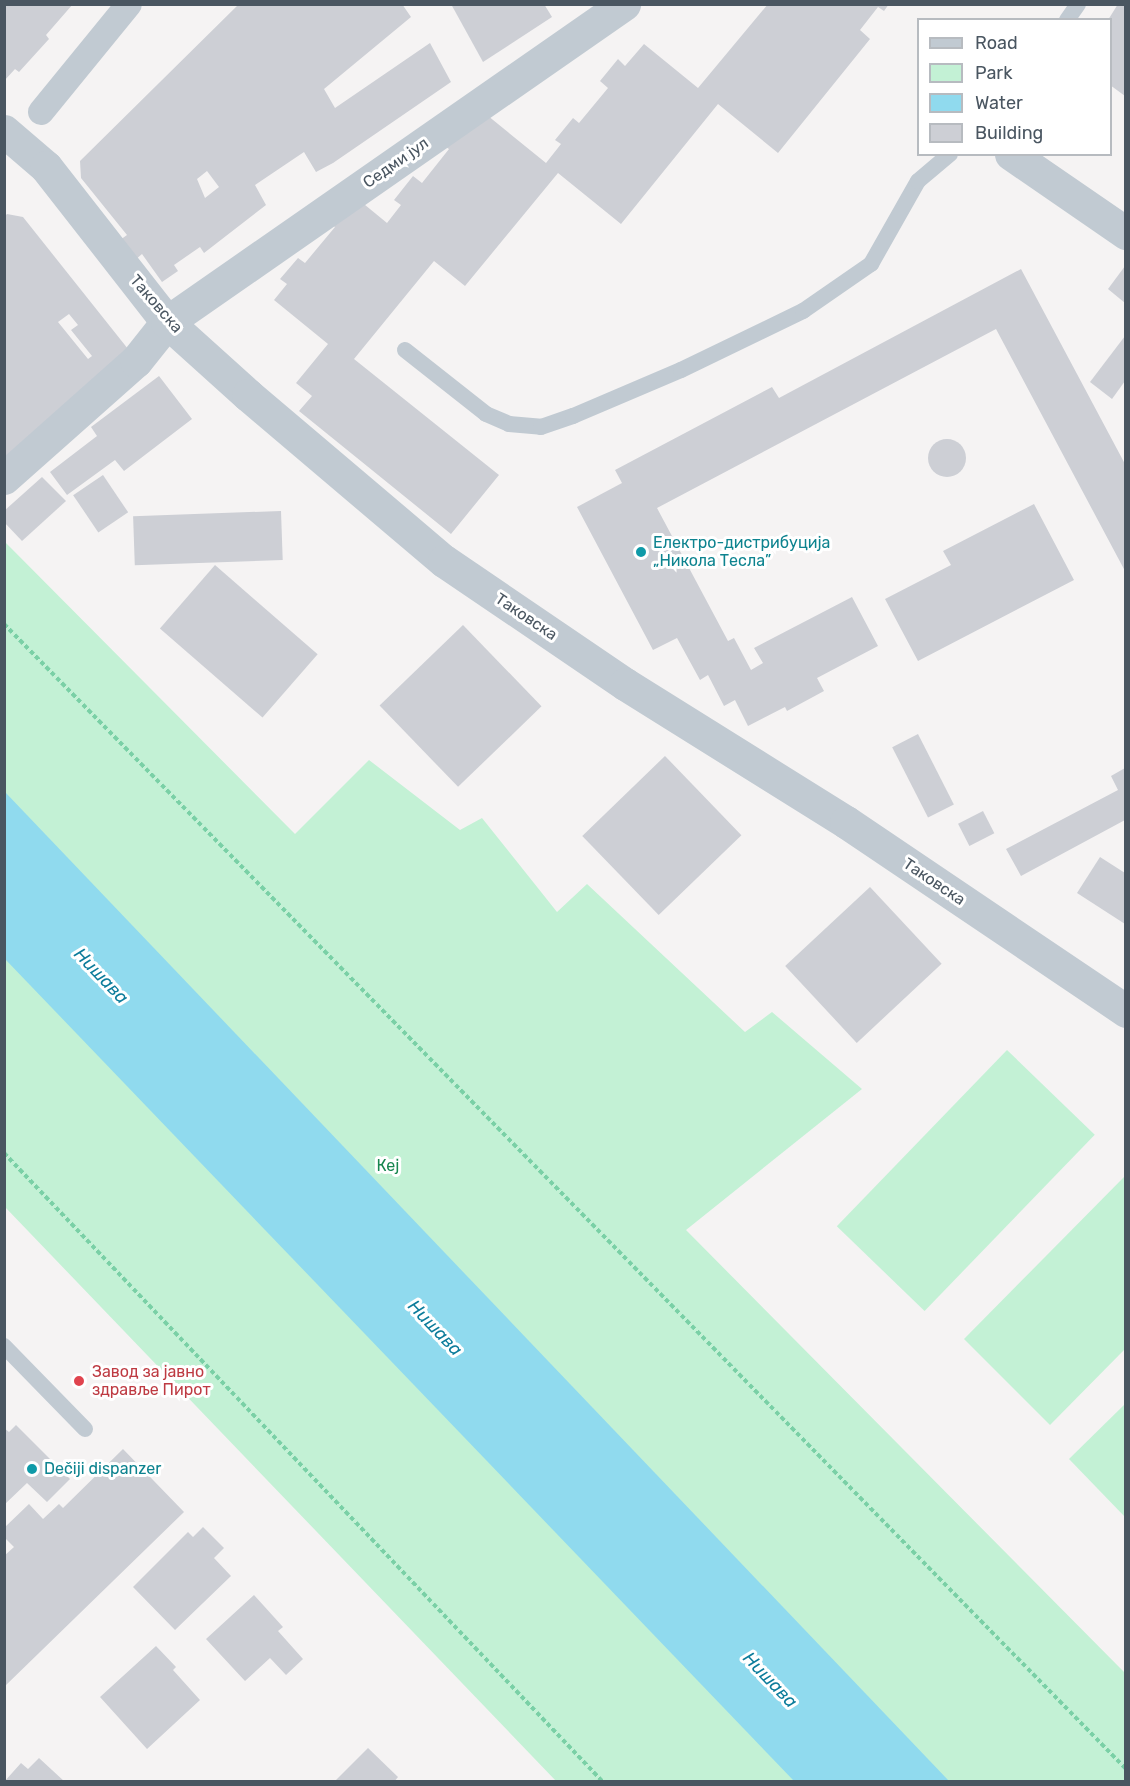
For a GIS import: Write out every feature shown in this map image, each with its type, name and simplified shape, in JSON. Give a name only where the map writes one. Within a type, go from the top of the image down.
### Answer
[{"type":"street","points":[[41,112],[129,4]]},
{"type":"street","name":"Седми јул","points":[[4,478],[136,361],[167,322],[624,4]]},
{"type":"street","name":"Таковска","points":[[4,131],[46,167],[167,322],[444,561],[626,684],[846,822],[1125,1011]]},
{"type":"street","points":[[1014,156],[1125,233]]},
{"type":"lane","points":[[1068,18],[1078,4]]},
{"type":"lane","points":[[405,350],[486,414],[509,424],[541,427],[573,416],[681,370],[803,312],[871,264],[918,181],[948,156]]},
{"type":"lane","points":[[4,1346],[85,1430]]},
{"type":"path","points":[[4,624],[1125,1769]]},
{"type":"path","points":[[4,1153],[603,1782]]},
{"type":"green space","name":"Кеј","points":[[4,541],[295,834],[369,760],[460,830],[482,818],[557,912],[587,884],[745,1032],[772,1012],[862,1089],[686,1230],[1125,1673],[1125,1781],[556,1781],[5,1207]]},
{"type":"green space","points":[[1007,1050],[1095,1135],[925,1311],[837,1226]]},
{"type":"green space","points":[[1125,1176],[1125,1349],[1050,1425],[964,1339]]},
{"type":"green space","points":[[1125,1404],[1125,1517],[1069,1459]]},
{"type":"water","name":"Нишава","points":[[5,792],[949,1781],[794,1781],[5,959]]},
{"type":"building","points":[[4,4],[73,4],[46,35],[49,39],[19,72],[15,69],[4,81]]},
{"type":"building","points":[[239,4],[402,4],[411,17],[324,89],[335,108],[430,43],[451,82],[333,163],[316,172],[304,152],[255,185],[266,205],[204,253],[200,247],[174,265],[178,271],[162,282],[142,254],[135,260],[120,240],[127,235],[81,178],[80,161]],"holes":[[[207,171],[219,187],[205,198],[197,179]]]},
{"type":"building","points":[[451,4],[544,4],[552,17],[483,62]]},
{"type":"building","points":[[768,4],[889,4],[884,11],[878,7],[860,30],[870,39],[778,153],[718,104],[621,224],[558,173],[465,286],[434,261],[354,359],[499,475],[451,534],[299,411],[312,396],[296,383],[328,344],[274,300],[287,284],[280,279],[298,258],[305,263],[335,227],[329,222],[359,200],[387,223],[401,205],[394,200],[413,176],[422,183],[449,149],[441,144],[482,111],[546,163],[561,144],[555,140],[573,118],[579,123],[608,88],[600,81],[618,59],[625,66],[644,44],[698,88]]},
{"type":"building","points":[[1118,4],[1125,4],[1125,96],[1112,86],[1112,18],[1109,18]]},
{"type":"building","points":[[7,214],[23,217],[136,359],[4,458],[4,217]],"holes":[[[69,314],[78,325],[71,330],[92,356],[88,359],[58,322]]]},
{"type":"building","points":[[1125,266],[1125,303],[1108,289]]},
{"type":"building","points":[[1021,269],[1125,464],[1125,571],[996,329],[657,508],[728,641],[734,638],[751,670],[763,663],[754,648],[852,597],[878,646],[817,678],[824,691],[787,711],[785,707],[748,726],[735,700],[724,706],[708,675],[700,680],[677,638],[653,650],[577,507],[622,483],[615,470],[772,387],[779,398]]},
{"type":"building","points":[[1125,336],[1125,381],[1112,399],[1090,382]]},
{"type":"building","points":[[159,376],[192,419],[124,471],[115,460],[67,495],[50,472],[97,436],[91,427]]},
{"type":"building","points":[[947,439],[960,445],[966,458],[960,471],[947,477],[934,471],[928,458],[934,445]]},
{"type":"building","points":[[103,475],[128,512],[98,532],[73,495]]},
{"type":"building","points":[[42,477],[66,501],[22,541],[4,522],[4,511]]},
{"type":"building","points":[[1034,504],[1074,580],[918,661],[885,599],[951,565],[943,551]]},
{"type":"building","points":[[281,511],[283,560],[135,565],[133,516]]},
{"type":"building","points":[[215,565],[318,654],[263,718],[160,628]]},
{"type":"building","points":[[463,625],[541,706],[458,787],[380,706]]},
{"type":"building","points":[[918,734],[954,804],[928,818],[892,747]]},
{"type":"building","points":[[665,756],[741,835],[659,915],[582,836]]},
{"type":"building","points":[[1125,768],[1125,820],[1021,876],[1006,849],[1118,790],[1111,776]]},
{"type":"building","points":[[983,811],[994,833],[969,846],[958,824]]},
{"type":"building","points":[[1100,857],[1125,873],[1125,924],[1077,893]]},
{"type":"building","points":[[870,887],[942,964],[857,1043],[785,966]]},
{"type":"building","name":"Dečiji dispanzer","points":[[16,1425],[70,1479],[47,1502],[27,1483],[4,1505],[4,1428],[9,1432]]},
{"type":"building","points":[[123,1449],[184,1512],[4,1687],[4,1556],[14,1547],[4,1537],[4,1528],[29,1504],[43,1519],[59,1504],[63,1508]]},
{"type":"building","points":[[203,1527],[224,1548],[214,1558],[231,1576],[175,1630],[133,1587],[188,1532],[193,1537]]},
{"type":"building","points":[[254,1595],[283,1627],[278,1631],[303,1659],[286,1675],[270,1658],[245,1681],[206,1639]]},
{"type":"building","points":[[156,1646],[176,1667],[173,1670],[200,1700],[147,1749],[100,1697]]},
{"type":"building","points":[[368,1748],[398,1777],[394,1782],[334,1782]]},
{"type":"building","points":[[39,1758],[65,1782],[4,1782],[21,1763],[28,1769]]},
{"type":"place","name":"Електро-дистрибуција „Никола Тесла”","points":[[641,552]]},
{"type":"place","name":"Завод за јавно здравље Пирот","points":[[79,1381]]},
{"type":"place","name":"Dečiji dispanzer","points":[[32,1469]]}]
